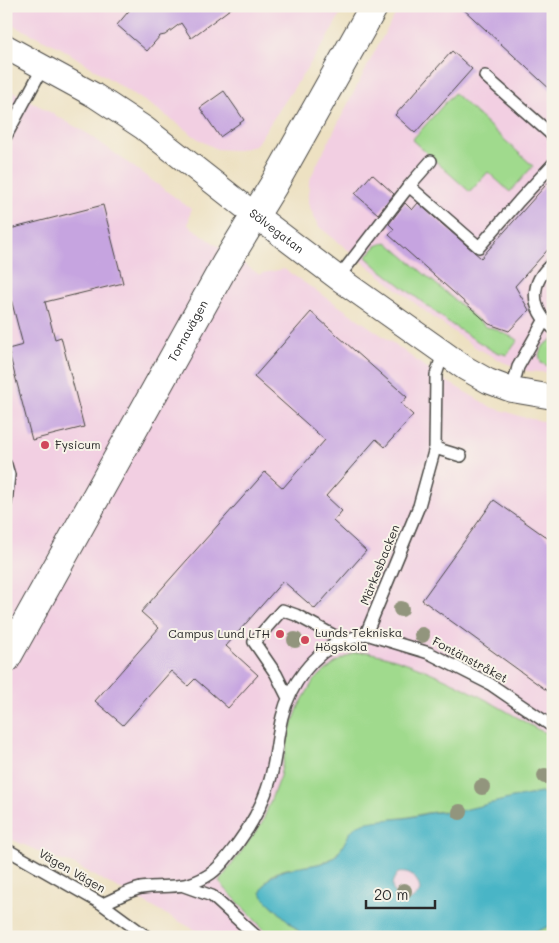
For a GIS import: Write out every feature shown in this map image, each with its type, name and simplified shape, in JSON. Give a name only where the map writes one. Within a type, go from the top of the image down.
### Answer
[{"type":"main road","name":"Tornavägen","points":[[6,659],[226,263],[273,186],[374,6]]},
{"type":"street","name":"Sölvegatan","points":[[6,47],[94,95],[144,128],[338,278],[465,368],[488,381],[512,390],[553,397]]},
{"type":"lane","points":[[6,136],[43,67]]},
{"type":"lane","points":[[485,76],[553,136]]},
{"type":"lane","points":[[338,278],[409,186],[431,161]]},
{"type":"lane","points":[[409,186],[479,247],[518,201],[553,164]]},
{"type":"lane","points":[[512,390],[518,367],[548,324],[538,310],[535,297],[537,284],[543,273],[553,263]]},
{"type":"lane","name":"Märkesbacken","points":[[366,634],[419,506],[435,448],[436,375],[443,353]]},
{"type":"lane","points":[[435,448],[461,456]]},
{"type":"lane","points":[[6,465],[9,475],[6,503]]},
{"type":"lane","points":[[288,698],[276,674],[254,642],[282,610],[296,615],[344,641]]},
{"type":"lane","points":[[288,698],[300,676],[316,659],[344,641],[366,634]]},
{"type":"lane","name":"Fontänstråket","points":[[366,634],[429,653],[490,684],[553,726]]},
{"type":"lane","name":"Vägen Vägen","points":[[6,849],[102,904],[140,888],[184,886],[207,876],[227,858],[246,833],[261,807],[270,779],[282,718],[288,698]]},
{"type":"lane","name":"Vägen Vägen","points":[[184,886],[212,896],[257,937]]},
{"type":"lane","points":[[102,904],[147,937]]},
{"type":"shaded area","points":[[6,6],[345,6],[326,40],[255,146],[232,150],[217,149],[201,141],[157,109],[61,48],[6,22]]},
{"type":"shaded area","points":[[400,6],[553,6],[553,373],[527,371],[503,362],[475,347],[431,316],[318,226],[308,203],[309,182],[315,168]]},
{"type":"shaded area","name":"Lunds Tekniska Högskola","points":[[6,87],[90,135],[191,209],[188,225],[260,275],[284,269],[393,343],[436,375],[491,407],[526,418],[553,423],[553,937],[208,937],[73,864],[56,859],[6,837]]},
{"type":"green space","points":[[454,93],[533,166],[510,192],[488,172],[470,192],[412,140]]},
{"type":"green space","points":[[387,242],[486,327],[493,328],[518,340],[507,355],[493,351],[452,325],[366,257],[376,246]]},
{"type":"green space","points":[[553,339],[553,368],[541,363],[539,354],[544,345]]},
{"type":"green space","points":[[367,652],[411,664],[433,673],[476,694],[537,729],[553,735],[553,794],[541,793],[513,798],[451,813],[443,811],[376,821],[350,833],[340,850],[329,860],[317,864],[285,869],[269,878],[261,892],[269,903],[305,937],[271,937],[219,882],[262,823],[280,776],[290,730],[299,706],[314,680],[335,663],[353,653]]},
{"type":"green space","points":[[553,924],[553,937],[474,937],[521,935],[538,931]]},
{"type":"water","points":[[541,793],[553,794],[553,924],[538,931],[521,935],[474,937],[305,937],[263,897],[261,892],[269,879],[281,871],[315,865],[330,860],[338,853],[355,827],[360,824],[433,812],[460,811]],"holes":[[[398,873],[414,877],[420,891],[414,898],[406,901],[400,900],[392,887],[393,880]]]},
{"type":"building","points":[[133,6],[234,6],[191,38],[181,23],[165,35],[160,36],[147,51],[117,25]]},
{"type":"building","points":[[460,6],[553,6],[553,92]]},
{"type":"building","points":[[452,51],[472,69],[415,133],[395,115]]},
{"type":"building","points":[[224,91],[244,120],[220,137],[200,108]]},
{"type":"building","points":[[372,174],[394,194],[378,214],[355,194]]},
{"type":"building","points":[[553,177],[553,244],[515,286],[529,310],[509,331],[489,324],[389,235],[394,229],[389,224],[405,203],[412,210],[418,203],[481,258]]},
{"type":"building","points":[[103,205],[123,283],[45,302],[55,339],[61,337],[84,427],[32,440],[8,349],[23,345],[6,280],[6,230]]},
{"type":"building","points":[[311,312],[407,397],[401,404],[413,415],[385,447],[376,439],[326,496],[342,511],[333,521],[366,551],[315,609],[283,581],[226,646],[258,675],[228,708],[195,679],[188,686],[171,671],[123,725],[95,701],[159,628],[141,612],[265,472],[283,488],[325,440],[254,377]]},
{"type":"building","points":[[494,500],[553,542],[553,695],[422,600]]},
{"type":"place","name":"Fysicum","points":[[45,445]]},
{"type":"place","name":"Campus Lund LTH","points":[[280,634]]},
{"type":"place","name":"Lunds Tekniska Högskola","points":[[305,640]]}]
